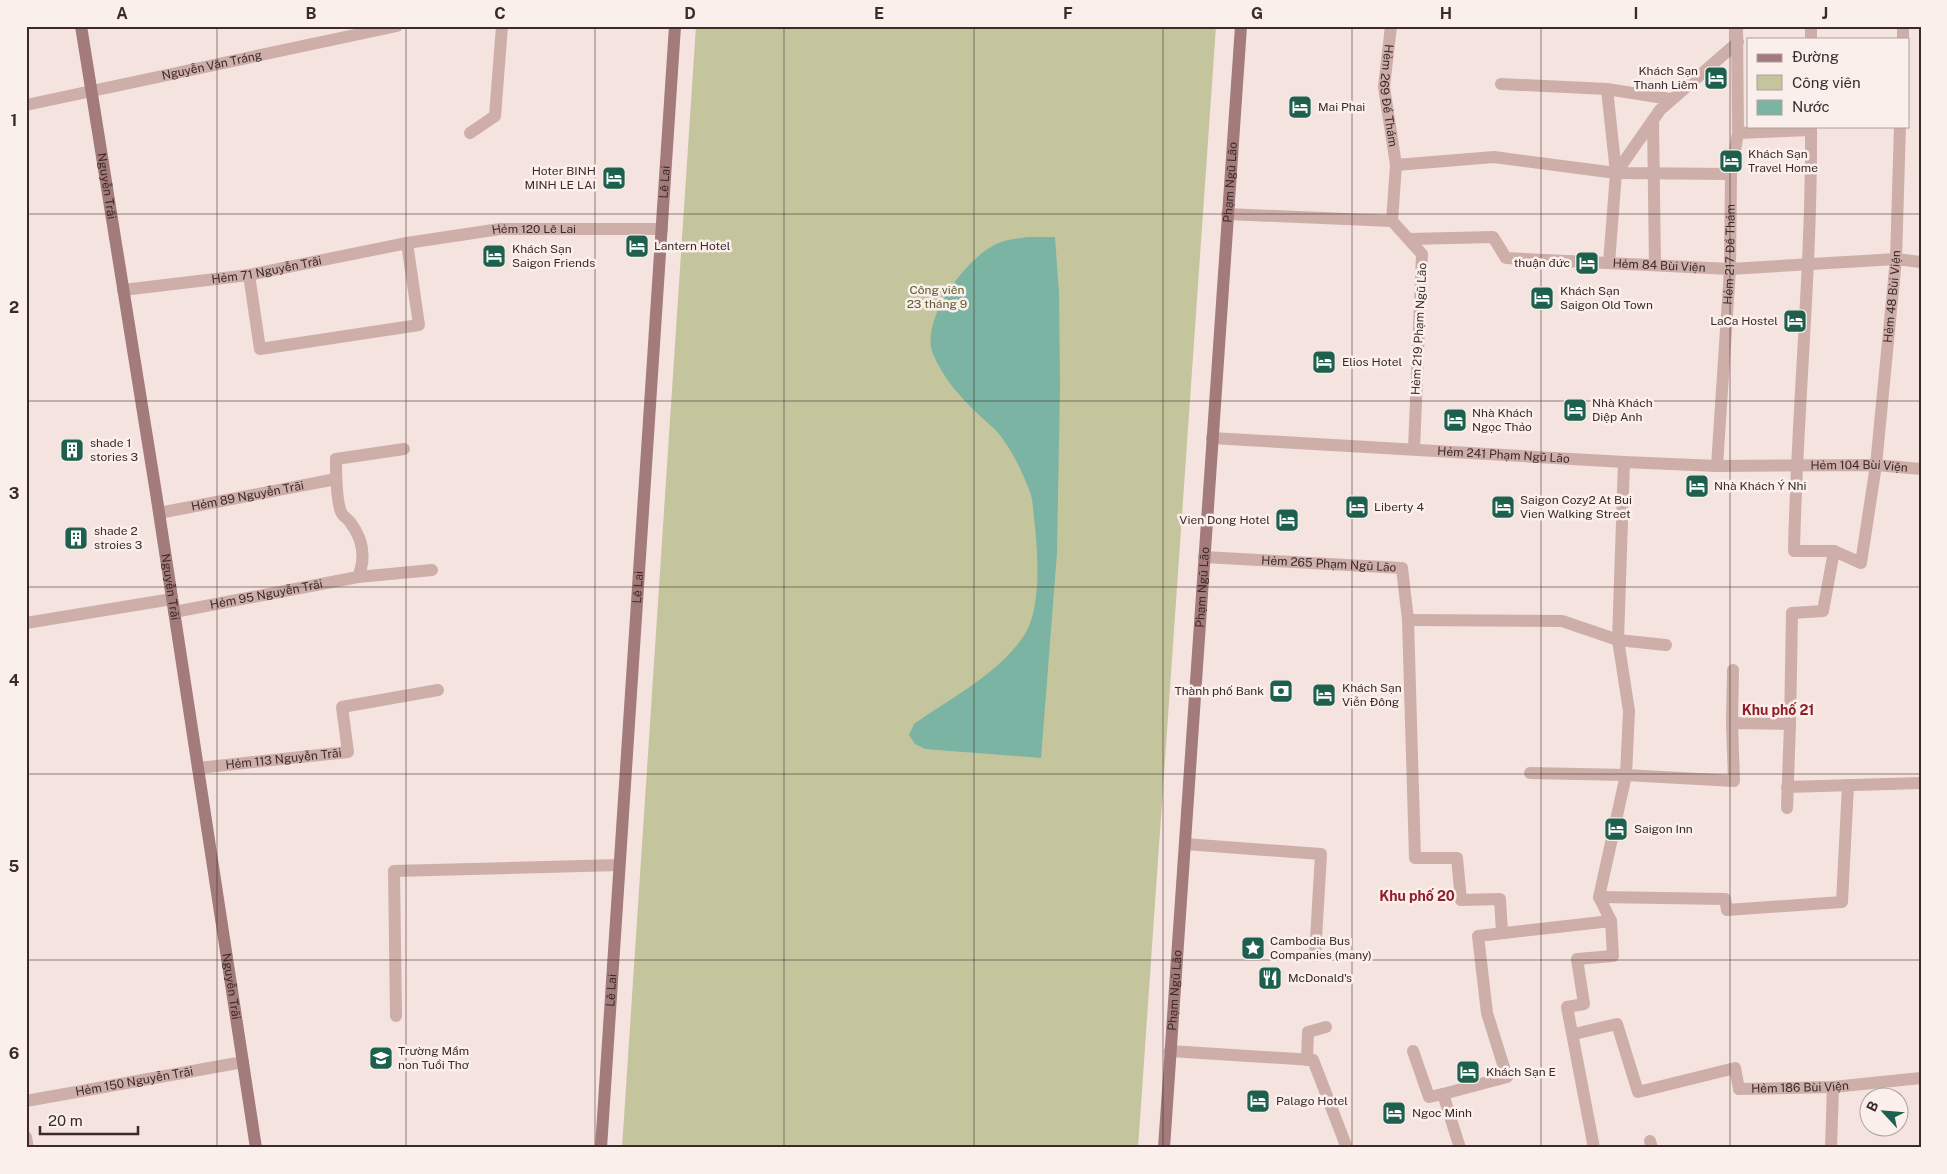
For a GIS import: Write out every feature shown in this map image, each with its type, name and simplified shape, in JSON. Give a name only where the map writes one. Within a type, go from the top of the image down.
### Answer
[{"type":"main road","name":"Nguyễn Trãi","points":[[81,26],[159,514],[256,1148]]},
{"type":"main road","name":"Lê Lai","points":[[600,1148],[675,26]]},
{"type":"main road","name":"Phạm Ngũ Lão","points":[[1164,1148],[1241,26]]},
{"type":"street","name":"Nguyễn Văn Tráng","points":[[26,105],[397,26]]},
{"type":"street","points":[[470,133],[495,116],[502,26]]},
{"type":"street","name":"Hẻm 269 Đề Thám","points":[[1391,26],[1384,87],[1396,165]]},
{"type":"street","name":"Hẻm 217 Ðề Thám","points":[[1717,466],[1730,269],[1731,174],[1738,133],[1737,26]]},
{"type":"street","points":[[1616,172],[1652,120],[1670,99],[1738,42]]},
{"type":"street","points":[[1501,84],[1607,89],[1670,99]]},
{"type":"street","points":[[1607,89],[1616,172],[1609,263]]},
{"type":"street","points":[[1652,120],[1655,265]]},
{"type":"street","points":[[1738,133],[1811,128],[1809,264],[1796,466],[1794,551],[1834,550],[1824,611],[1792,613],[1787,808]]},
{"type":"street","name":"Hẻm 48 Bùi Viện","points":[[1834,550],[1861,563],[1876,465],[1896,259],[1900,128]]},
{"type":"street","points":[[1227,214],[1392,221],[1396,165],[1494,157],[1616,172],[1731,174]]},
{"type":"street","name":"Hẻm 219 Phạm Ngũ Lão","points":[[1392,221],[1422,254],[1414,449]]},
{"type":"street","name":"Hẻm 120 Lê Lai","points":[[407,243],[500,229],[662,229]]},
{"type":"street","name":"Hẻm 84 Bùi Viện","points":[[1410,239],[1494,237],[1506,258],[1730,269],[1896,259],[1921,262]]},
{"type":"street","points":[[249,275],[260,350],[419,325],[407,243]]},
{"type":"street","name":"Hẻm 71 Nguyễn Trãi","points":[[123,290],[249,275],[407,243]]},
{"type":"street","name":"Hẻm 241 Phạm Ngũ Lão","points":[[1212,438],[1624,462],[1717,466],[1796,466]]},
{"type":"street","points":[[358,577],[363,565],[362,542],[342,513],[336,479],[336,459],[404,449]]},
{"type":"street","points":[[1594,1148],[1568,1007],[1584,1004],[1577,959],[1613,956],[1611,921],[1599,897],[1626,775],[1629,711],[1618,640],[1624,462]]},
{"type":"street","name":"Hẻm 104 Bùi Viện","points":[[1796,466],[1876,465],[1921,469]]},
{"type":"street","name":"Hẻm 89 Nguyễn Trãi","points":[[159,514],[336,479]]},
{"type":"street","name":"Hẻm 265 Phạm Ngũ Lão","points":[[1204,556],[1402,568],[1408,620],[1415,858],[1457,858],[1461,900],[1500,899],[1502,932]]},
{"type":"street","name":"Hẻm 95 Nguyễn Trãi","points":[[174,612],[358,577],[432,570]]},
{"type":"street","points":[[26,623],[172,599]]},
{"type":"street","points":[[1408,620],[1562,622],[1618,640],[1666,644]]},
{"type":"street","points":[[1530,773],[1626,775],[1734,781],[1733,670]]},
{"type":"street","name":"Hẻm 113 Nguyễn Trãi","points":[[198,768],[348,752],[342,707],[438,690]]},
{"type":"street","points":[[1732,723],[1790,724]]},
{"type":"street","points":[[1787,787],[1921,783]]},
{"type":"street","points":[[1599,897],[1725,899],[1727,910],[1842,902],[1848,785]]},
{"type":"street","points":[[1185,844],[1321,854],[1315,956]]},
{"type":"street","points":[[396,1016],[394,871],[619,865]]},
{"type":"street","points":[[1413,1051],[1429,1097],[1507,1077],[1487,1013],[1478,936],[1611,921]]},
{"type":"street","name":"Hẻm 186 Bùi Viện","points":[[1574,1034],[1616,1024],[1638,1092],[1735,1068],[1739,1089],[1833,1087],[1921,1078]]},
{"type":"street","points":[[1307,1060],[1308,1032],[1326,1026]]},
{"type":"street","points":[[1170,1051],[1313,1060],[1347,1148]]},
{"type":"street","name":"Hẻm 150 Nguyễn Trãi","points":[[26,1101],[243,1062]]},
{"type":"street","points":[[1831,1148],[1833,1087]]},
{"type":"street","points":[[1443,1094],[1460,1148]]},
{"type":"street","points":[[26,1137],[28,1148]]},
{"type":"green space","name":"Công viên 23 tháng 9","points":[[696,26],[1216,26],[1138,1148],[622,1148]]},
{"type":"water","points":[[1027,237],[1055,237],[1059,293],[1060,387],[1057,553],[1041,758],[925,749],[915,744],[909,735],[914,724],[974,684],[1002,661],[1025,634],[1034,609],[1037,578],[1037,546],[1030,492],[1018,464],[1002,438],[952,387],[937,363],[933,354],[931,340],[933,323],[940,306],[950,289],[975,259],[1001,242]]},
{"type":"place","name":"Khách Sạn Thanh Liêm","points":[[1716,78]]},
{"type":"place","name":"Mai Phai","points":[[1300,107]]},
{"type":"place","name":"Khách Sạn Travel Home","points":[[1731,161]]},
{"type":"place","name":"Hoter BINH MINH LE LAI","points":[[614,178]]},
{"type":"place","name":"Lantern Hotel","points":[[637,246]]},
{"type":"place","name":"Khách Sạn Saigon Friends","points":[[494,256]]},
{"type":"place","name":"thuận đức","points":[[1587,263]]},
{"type":"place","name":"Khách Sạn Saigon Old Town","points":[[1542,298]]},
{"type":"place","name":"LaCa Hostel","points":[[1795,321]]},
{"type":"place","name":"Elios Hotel","points":[[1324,362]]},
{"type":"place","name":"Nhà Khách Diệp Anh","points":[[1575,410]]},
{"type":"place","name":"Nhà Khách Ngọc Thảo","points":[[1455,420]]},
{"type":"place","name":"shade 1 stories 3","points":[[72,450]]},
{"type":"place","name":"Nhà Khách Ý Nhi","points":[[1697,486]]},
{"type":"place","name":"Liberty 4","points":[[1357,507]]},
{"type":"place","name":"Saigon Cozy2 At Bui Vien Walking Street","points":[[1503,507]]},
{"type":"place","name":"Vien Dong Hotel","points":[[1287,520]]},
{"type":"place","name":"shade 2 stroies 3","points":[[76,538]]},
{"type":"place","name":"Thành phố Bank","points":[[1281,691]]},
{"type":"place","name":"Khách Sạn Viễn Đông","points":[[1324,695]]},
{"type":"place","name":"Saigon Inn","points":[[1616,829]]},
{"type":"place","name":"Cambodia Bus Companies (many)","points":[[1253,948]]},
{"type":"place","name":"McDonald's","points":[[1270,978]]},
{"type":"place","name":"Trường Mầm non Tuổi Thơ","points":[[381,1058]]},
{"type":"place","name":"Khách Sạn E","points":[[1468,1072]]},
{"type":"place","name":"Palago Hotel","points":[[1258,1101]]},
{"type":"place","name":"Ngoc Minh","points":[[1394,1113]]},
{"type":"district","name":"Khu phố 21","points":[[1778,710]]},
{"type":"district","name":"Khu phố 20","points":[[1417,896]]}]
